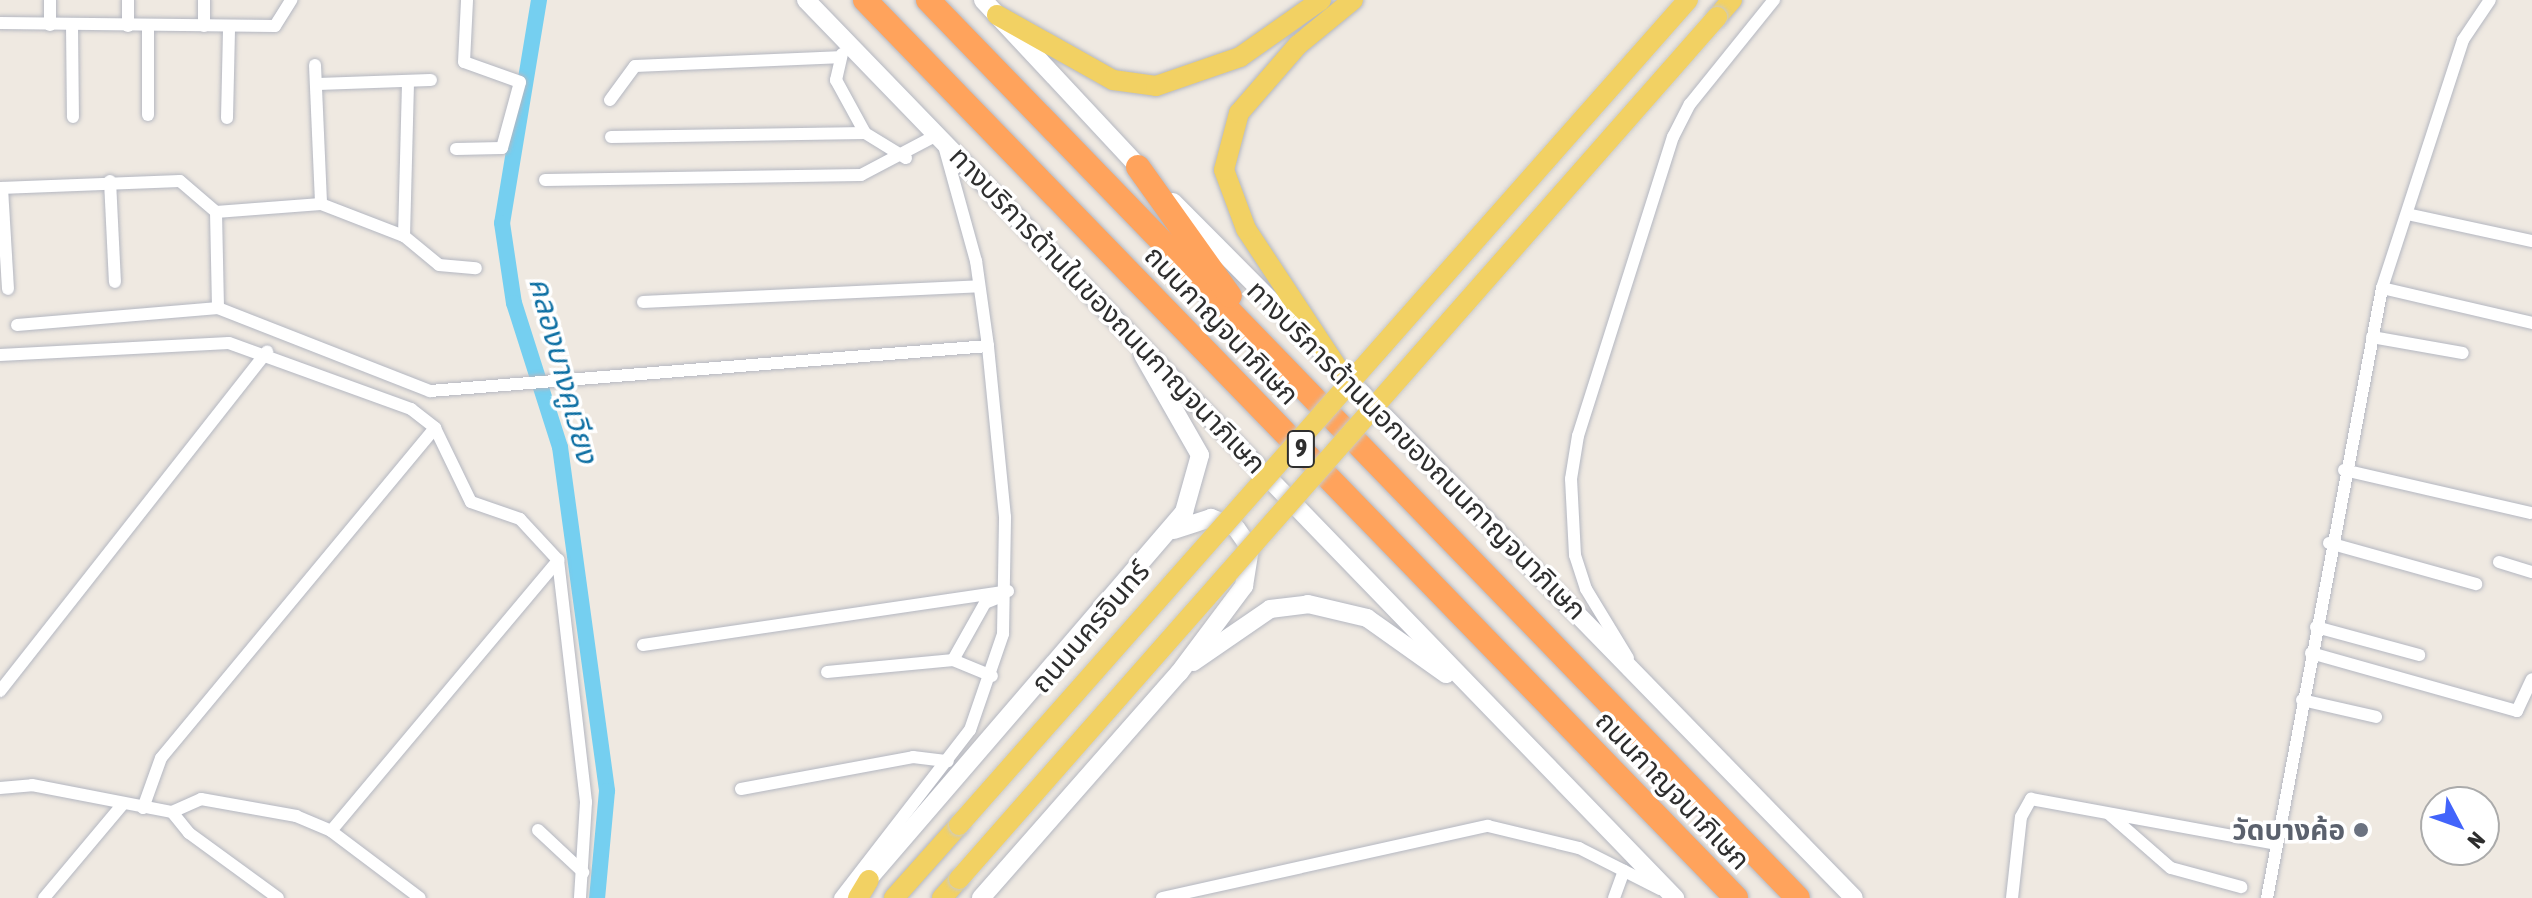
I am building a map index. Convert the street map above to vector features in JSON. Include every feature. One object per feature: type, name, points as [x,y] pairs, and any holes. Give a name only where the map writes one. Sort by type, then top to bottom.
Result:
[{"type":"highway","name":"ถนนกาญจนาภิเษก","points":[[865,0],[1736,898]]},
{"type":"highway","name":"ถนนกาญจนาภิเษก","points":[[928,0],[1798,898]]},
{"type":"highway","points":[[1138,167],[1252,334]]},
{"type":"main road","name":"ทางบริการด้านในของถนนกาญจนาภิเษก","points":[[806,0],[845,52],[940,138],[1124,325],[1674,897]]},
{"type":"main road","name":"ทางบริการด้านนอกของถนนกาญจนาภิเษก","points":[[983,0],[1138,167],[1639,675],[1854,898]]},
{"type":"main road","points":[[997,15],[1113,80],[1156,86],[1240,57],[1321,0]]},
{"type":"main road","points":[[1337,367],[1246,229],[1224,170],[1239,113],[1298,45],[1353,0]]},
{"type":"main road","points":[[894,898],[1688,0]]},
{"type":"main road","points":[[942,898],[1732,0]]},
{"type":"main road","name":"ถนนนครอินทร์","points":[[859,892],[1174,530],[1199,478],[1200,455],[1124,325]]},
{"type":"main road","points":[[981,898],[1179,673],[1244,586],[1252,563],[1246,540],[1221,520],[1174,530]]},
{"type":"main road","points":[[1179,673],[1250,619],[1308,604],[1367,618],[1490,706]]},
{"type":"street","points":[[50,0],[50,25]]},
{"type":"street","points":[[128,0],[128,26]]},
{"type":"street","points":[[204,0],[204,26]]},
{"type":"street","points":[[0,23],[275,26],[291,0]]},
{"type":"street","points":[[456,149],[502,148],[520,82],[464,62],[467,0]]},
{"type":"street","points":[[1639,675],[1586,589],[1575,555],[1571,479],[1578,436],[1673,137],[1704,86],[1774,0]]},
{"type":"street","points":[[2267,898],[2329,543],[2382,288],[2463,40],[2490,0]]},
{"type":"street","points":[[72,25],[73,117]]},
{"type":"street","points":[[148,26],[148,115]]},
{"type":"street","points":[[227,118],[229,27]]},
{"type":"street","points":[[610,100],[635,66],[845,52],[836,80],[865,133],[906,158]]},
{"type":"street","points":[[315,65],[321,204]]},
{"type":"street","points":[[317,84],[431,80]]},
{"type":"street","points":[[404,236],[408,81]]},
{"type":"street","points":[[611,137],[865,133]]},
{"type":"street","points":[[545,180],[861,175],[906,158],[940,138],[979,286],[988,346],[1009,593],[992,676],[948,761],[840,898]]},
{"type":"street","points":[[8,289],[1,188],[110,181],[180,181],[216,212],[321,204],[404,236],[439,265],[476,268]]},
{"type":"street","points":[[110,181],[115,282]]},
{"type":"street","points":[[216,212],[218,308]]},
{"type":"street","points":[[2407,214],[2532,241]]},
{"type":"street","points":[[643,302],[979,286]]},
{"type":"street","points":[[2382,288],[2532,323]]},
{"type":"street","points":[[17,325],[218,308],[430,391],[522,380],[988,346]]},
{"type":"street","points":[[2372,337],[2463,353]]},
{"type":"street","points":[[0,355],[229,343],[267,352],[411,409],[435,428],[471,502],[520,519],[558,560],[586,802],[580,898]]},
{"type":"street","points":[[0,691],[267,352]]},
{"type":"street","points":[[143,808],[161,758],[435,428]]},
{"type":"street","points":[[2344,470],[2530,513]]},
{"type":"street","points":[[2329,543],[2476,584]]},
{"type":"street","points":[[331,831],[558,560]]},
{"type":"street","points":[[2499,562],[2532,572]]},
{"type":"street","points":[[643,645],[1009,593]]},
{"type":"street","points":[[953,660],[985,603],[1009,593]]},
{"type":"street","points":[[2316,627],[2419,655]]},
{"type":"street","points":[[2311,653],[2532,716]]},
{"type":"street","points":[[827,672],[953,660],[992,676]]},
{"type":"street","points":[[2517,711],[2532,679]]},
{"type":"street","points":[[2302,700],[2376,717]]},
{"type":"street","points":[[741,789],[913,757],[948,761]]},
{"type":"street","points":[[0,788],[32,785],[122,805],[172,812],[201,799],[283,812],[331,831],[420,898]]},
{"type":"street","points":[[2012,898],[2027,801],[2276,844]]},
{"type":"street","points":[[44,898],[122,805]]},
{"type":"street","points":[[172,812],[273,897]]},
{"type":"street","points":[[2109,814],[2171,868],[2241,887]]},
{"type":"street","points":[[1162,898],[1488,826],[1556,839],[1674,897]]},
{"type":"street","points":[[538,830],[583,872]]},
{"type":"street","points":[[1614,898],[1624,871]]},
{"type":"waterway","name":"คลองบางคูเวียง","points":[[539,0],[502,223],[514,303],[560,447],[607,791],[597,898]]},
{"type":"place","name":"วัดบางค้อ","points":[[2361,830]]}]
